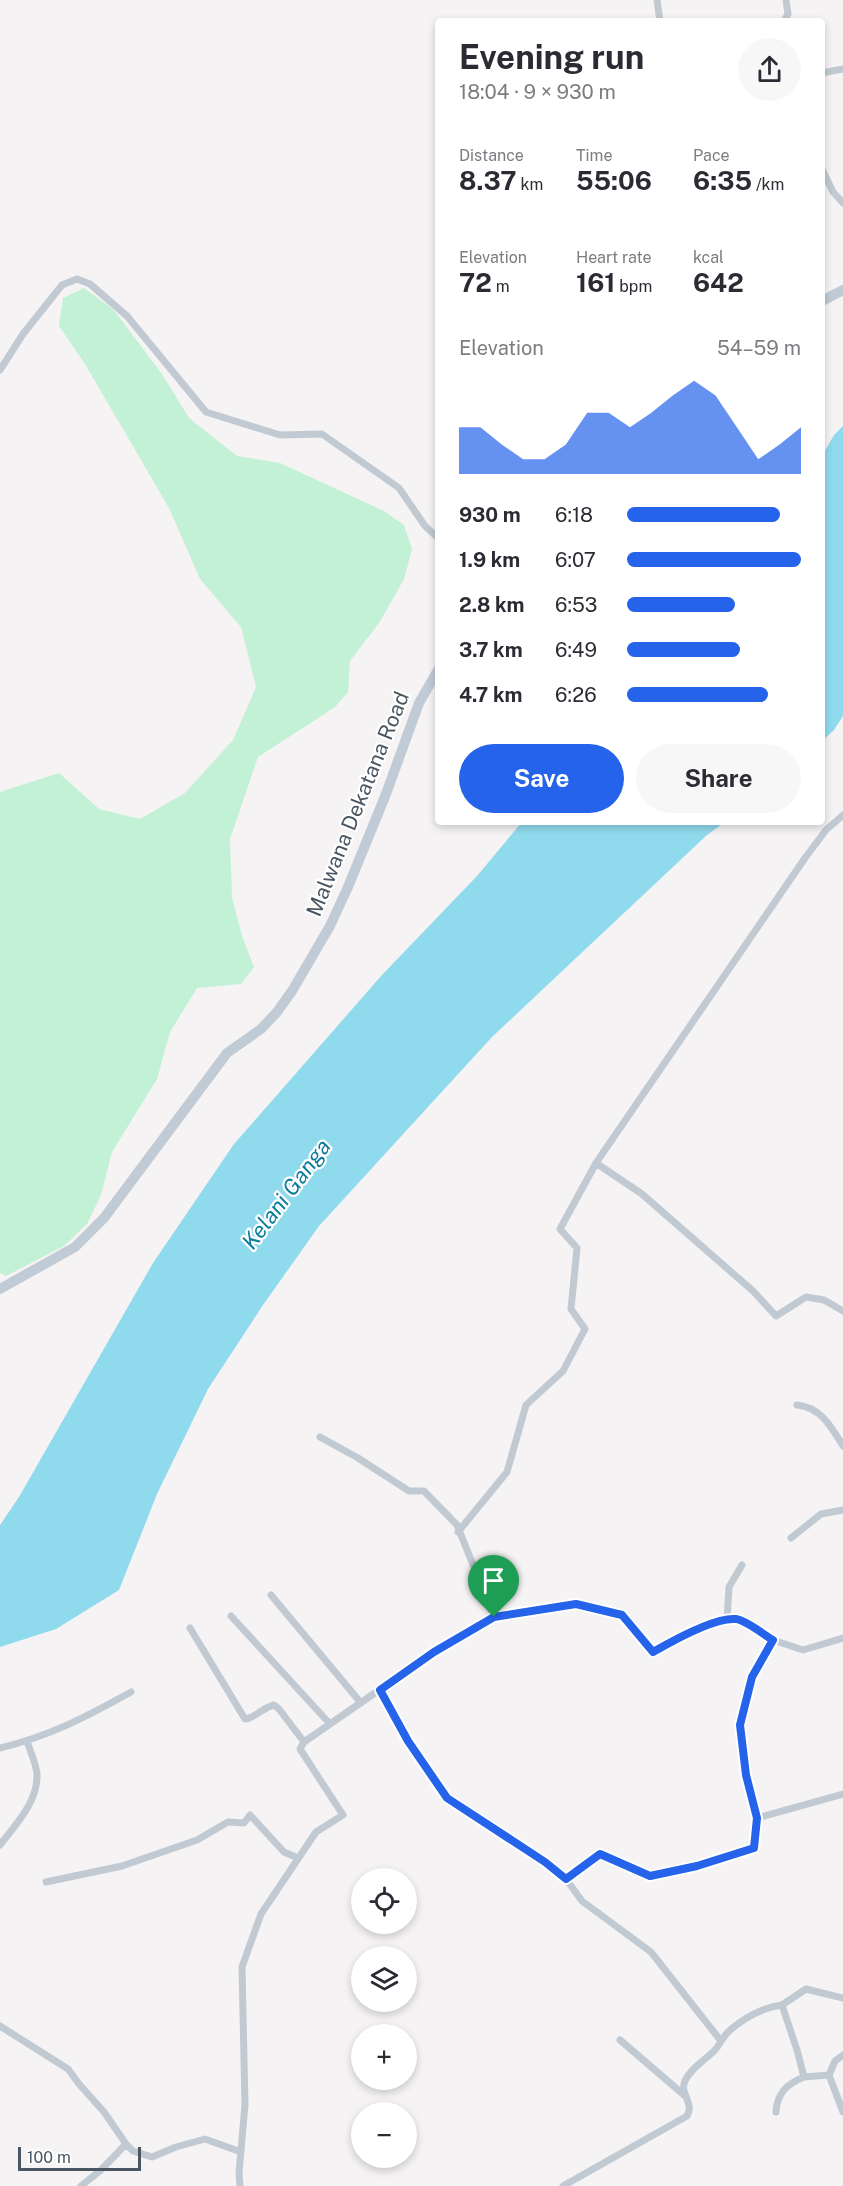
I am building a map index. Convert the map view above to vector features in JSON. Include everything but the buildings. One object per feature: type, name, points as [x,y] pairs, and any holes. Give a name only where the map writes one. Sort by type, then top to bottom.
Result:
[{"type":"main road","points":[[825,299],[843,290]]},
{"type":"main road","name":"Malwana Dekatana Road","points":[[0,1289],[75,1246],[104,1218],[227,1053],[261,1029],[287,998],[330,927],[386,794],[419,703],[435,675]]},
{"type":"street","points":[[657,0],[660,18]]},
{"type":"street","points":[[786,0],[788,14],[786,18]]},
{"type":"street","points":[[825,72],[843,69]]},
{"type":"street","points":[[825,175],[833,192],[843,202]]},
{"type":"street","points":[[0,370],[23,334],[62,285],[77,279],[90,284],[127,316],[206,412],[280,435],[322,434],[399,488],[425,526],[435,535]]},
{"type":"street","points":[[458,1532],[507,1472],[526,1405],[563,1371],[585,1329],[571,1309],[577,1248],[560,1229],[596,1163],[805,858],[826,830],[843,815]]},
{"type":"street","points":[[596,1163],[642,1194],[753,1291],[776,1316],[806,1297],[824,1300],[843,1311]]},
{"type":"street","points":[[797,1405],[804,1405],[824,1417],[843,1446]]},
{"type":"street","points":[[320,1437],[410,1491],[424,1491],[457,1525],[494,1617]]},
{"type":"street","points":[[791,1538],[820,1514],[843,1510]]},
{"type":"street","points":[[726,1620],[729,1587],[742,1565]]},
{"type":"street","points":[[271,1595],[361,1703]]},
{"type":"street","points":[[242,2185],[241,2152],[245,2105],[242,1967],[261,1914],[298,1858],[316,1832],[343,1815],[300,1749],[304,1742],[434,1652],[494,1617],[576,1604],[622,1615],[653,1652],[685,1634],[726,1620],[739,1619],[773,1640],[803,1650],[843,1638]]},
{"type":"street","points":[[231,1616],[330,1724]]},
{"type":"street","points":[[190,1628],[245,1719],[250,1719],[268,1706],[274,1706],[279,1709],[304,1742]]},
{"type":"street","points":[[566,1879],[600,1854],[650,1876],[697,1866],[754,1848],[757,1818],[746,1775],[740,1725],[752,1677],[773,1640]]},
{"type":"street","points":[[380,1690],[408,1741],[447,1798],[545,1862],[566,1879],[582,1901],[651,1952],[721,2041]]},
{"type":"street","points":[[0,1748],[27,1741],[77,1721],[131,1692]]},
{"type":"street","points":[[0,1845],[35,1794],[37,1772],[27,1741]]},
{"type":"street","points":[[757,1818],[843,1794]]},
{"type":"street","points":[[46,1882],[122,1866],[197,1840],[228,1822],[244,1823],[250,1815],[261,1824],[284,1852],[298,1858]]},
{"type":"street","points":[[685,2095],[684,2082],[692,2071],[717,2048],[728,2033],[745,2020],[772,2006],[782,2005],[806,1989],[843,1998]]},
{"type":"street","points":[[782,2005],[798,2050],[804,2077]]},
{"type":"street","points":[[0,2026],[68,2068],[104,2112],[126,2144],[134,2151],[152,2157],[205,2139],[241,2152]]},
{"type":"street","points":[[563,2186],[681,2120],[690,2110],[685,2095],[620,2040]]},
{"type":"street","points":[[843,2055],[835,2061],[829,2075],[843,2112]]},
{"type":"street","points":[[776,2112],[778,2099],[782,2092],[795,2081],[804,2077],[829,2075]]},
{"type":"street","points":[[81,2186],[101,2170],[126,2144]]},
{"type":"green space","points":[[84,288],[113,309],[162,374],[189,418],[237,456],[280,463],[384,511],[404,525],[412,549],[404,579],[379,623],[350,661],[348,692],[335,707],[258,757],[230,839],[232,898],[243,939],[254,967],[241,984],[197,988],[170,1032],[157,1079],[112,1152],[101,1195],[87,1224],[64,1246],[6,1276],[0,1273],[0,792],[59,773],[99,809],[140,819],[185,793],[233,740],[256,687],[241,627],[200,579],[169,508],[85,364],[59,326],[63,298]]},
{"type":"water","points":[[843,426],[843,716],[834,730],[825,738],[825,451],[834,435]]},
{"type":"water","name":"Kelani Ganga","points":[[520,825],[721,825],[707,835],[492,1037],[319,1226],[263,1305],[208,1389],[157,1494],[119,1590],[56,1629],[0,1647],[0,1525],[19,1497],[153,1263],[234,1144],[382,975],[477,876]]},
{"type":"route","points":[[576,1604],[622,1615],[653,1652],[685,1634],[726,1620],[739,1619],[773,1640],[752,1677],[740,1725],[746,1775],[757,1818],[754,1848],[697,1866],[650,1876],[600,1854],[566,1879],[545,1862],[447,1798],[408,1741],[380,1690],[434,1652],[494,1617],[576,1604]]}]
